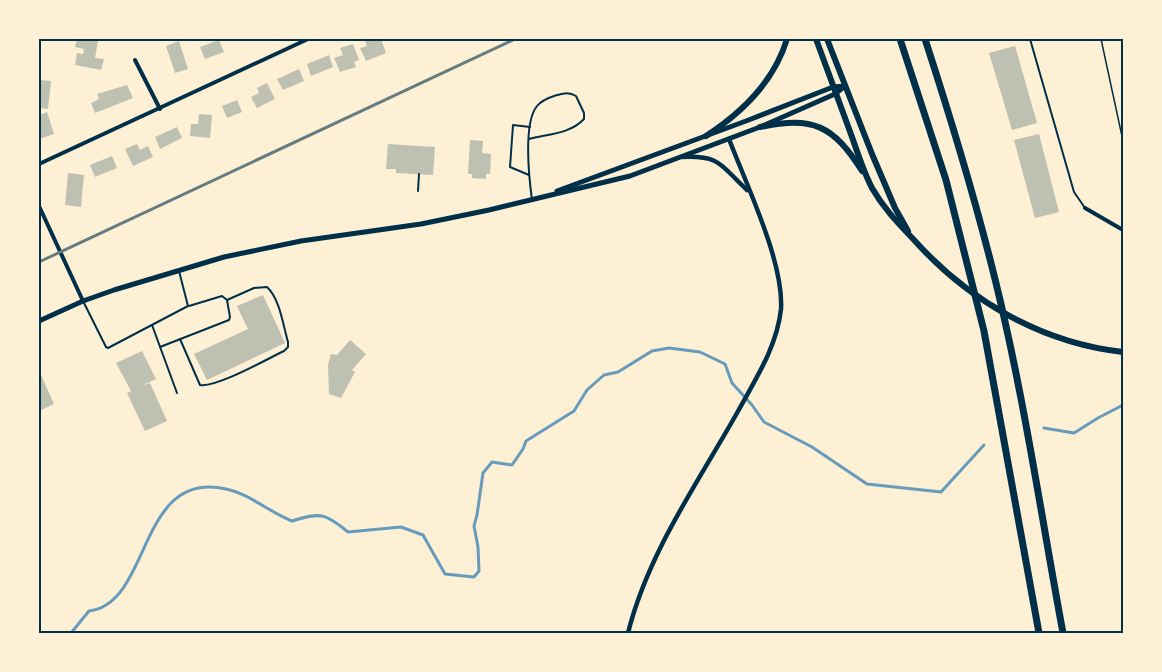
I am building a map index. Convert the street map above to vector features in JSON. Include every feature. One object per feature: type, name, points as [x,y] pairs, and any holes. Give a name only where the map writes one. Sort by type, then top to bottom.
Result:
[{"type":"highway","points":[[900,39],[946,180],[979,309],[998,398],[1039,633]]},
{"type":"highway","points":[[925,39],[970,185],[998,291],[1024,416],[1063,633]]},
{"type":"main road","points":[[706,136],[735,116],[756,95],[772,72],[787,39]]},
{"type":"main road","points":[[816,39],[871,185]]},
{"type":"main road","points":[[827,39],[896,208],[914,240]]},
{"type":"main road","points":[[532,200],[833,87],[845,86]]},
{"type":"main road","points":[[39,321],[83,301],[178,270],[277,245],[421,224],[630,176],[760,127],[836,94],[845,86]]},
{"type":"main road","points":[[760,127],[798,122],[825,130],[835,136],[850,152],[887,211],[944,271],[984,303],[1035,328],[1093,346],[1123,352]]},
{"type":"street","points":[[39,164],[308,39]]},
{"type":"street","points":[[135,60],[160,109]]},
{"type":"street","points":[[628,633],[643,583],[655,556],[764,365],[772,348],[781,308],[772,251],[729,139]]},
{"type":"street","points":[[682,158],[703,156],[719,162],[750,192]]},
{"type":"street","points":[[39,206],[83,301]]},
{"type":"street","points":[[1085,208],[1123,230]]},
{"type":"lane","points":[[1030,39],[1074,192],[1085,208]]},
{"type":"lane","points":[[529,139],[578,126],[584,119],[580,103],[572,93],[546,99],[537,106],[532,114],[529,139],[529,176],[532,200]]},
{"type":"lane","points":[[529,176],[510,168],[513,125],[530,127]]},
{"type":"lane","points":[[418,191],[419,174]]},
{"type":"lane","points":[[178,270],[188,306]]},
{"type":"lane","points":[[180,339],[200,384],[205,386],[284,351],[288,347],[276,302],[267,287],[254,288],[227,300]]},
{"type":"lane","points":[[83,301],[106,347],[188,306],[222,296],[227,300],[229,320],[160,347]]},
{"type":"lane","points":[[152,325],[177,393]]},
{"type":"path","points":[[1101,39],[1123,141]]},
{"type":"building","points":[[77,39],[98,41],[95,58],[104,59],[101,70],[75,65],[77,53],[83,54],[84,49],[75,47]]},
{"type":"building","points":[[364,39],[381,39],[386,53],[366,61],[360,48],[367,46]]},
{"type":"building","points":[[219,40],[224,52],[205,59],[200,47]]},
{"type":"building","points":[[179,41],[188,69],[175,73],[166,46]]},
{"type":"building","points":[[353,44],[359,60],[354,62],[356,67],[340,72],[334,58],[343,55],[340,48]]},
{"type":"building","points":[[1015,46],[1037,123],[1012,130],[989,53]]},
{"type":"building","points":[[329,55],[333,67],[311,76],[307,64]]},
{"type":"building","points":[[299,69],[304,81],[283,90],[277,79]]},
{"type":"building","points":[[39,80],[51,81],[48,109],[39,108]]},
{"type":"building","points":[[267,83],[275,99],[257,108],[251,97],[259,93],[257,88]]},
{"type":"building","points":[[127,85],[133,98],[95,113],[91,103],[99,99],[97,94]]},
{"type":"building","points":[[237,100],[242,112],[227,118],[222,106]]},
{"type":"building","points":[[47,112],[54,134],[39,139],[39,115]]},
{"type":"building","points":[[199,114],[212,115],[210,138],[190,136],[191,124],[198,124]]},
{"type":"building","points":[[177,127],[182,138],[160,149],[155,137]]},
{"type":"building","points":[[1039,134],[1059,212],[1035,218],[1014,140]]},
{"type":"building","points":[[470,140],[483,141],[482,153],[491,154],[490,174],[486,174],[486,179],[472,178],[472,174],[468,174]]},
{"type":"building","points":[[137,144],[140,150],[148,146],[153,157],[133,166],[125,149]]},
{"type":"building","points":[[388,144],[435,147],[433,175],[396,173],[396,169],[386,169]]},
{"type":"building","points":[[112,156],[117,168],[95,177],[90,165]]},
{"type":"building","points":[[68,173],[84,175],[81,207],[65,205]]},
{"type":"building","points":[[263,295],[285,343],[207,380],[194,354],[248,329],[237,306]]},
{"type":"building","points":[[350,340],[366,354],[352,370],[355,372],[341,398],[329,394],[328,365],[331,354],[337,355]]},
{"type":"building","points":[[142,351],[156,379],[141,386],[150,383],[167,421],[145,431],[127,393],[131,391],[116,363]]},
{"type":"building","points":[[41,375],[54,404],[39,411],[39,376]]},
{"type":"waterway","points":[[71,633],[89,611],[109,603],[124,586],[160,517],[176,499],[197,488],[235,491],[292,521],[309,516],[322,516],[348,532],[401,527],[423,535],[445,574],[474,577],[479,571],[474,526],[483,473],[492,462],[512,465],[526,441],[574,411],[587,390],[604,375],[618,372],[652,351],[669,348],[700,352],[725,364],[732,383],[764,422],[812,447],[867,484],[941,492],[984,445]]},
{"type":"waterway","points":[[1044,428],[1074,433],[1123,405]]},
{"type":"railway","points":[[39,262],[515,39]]}]
